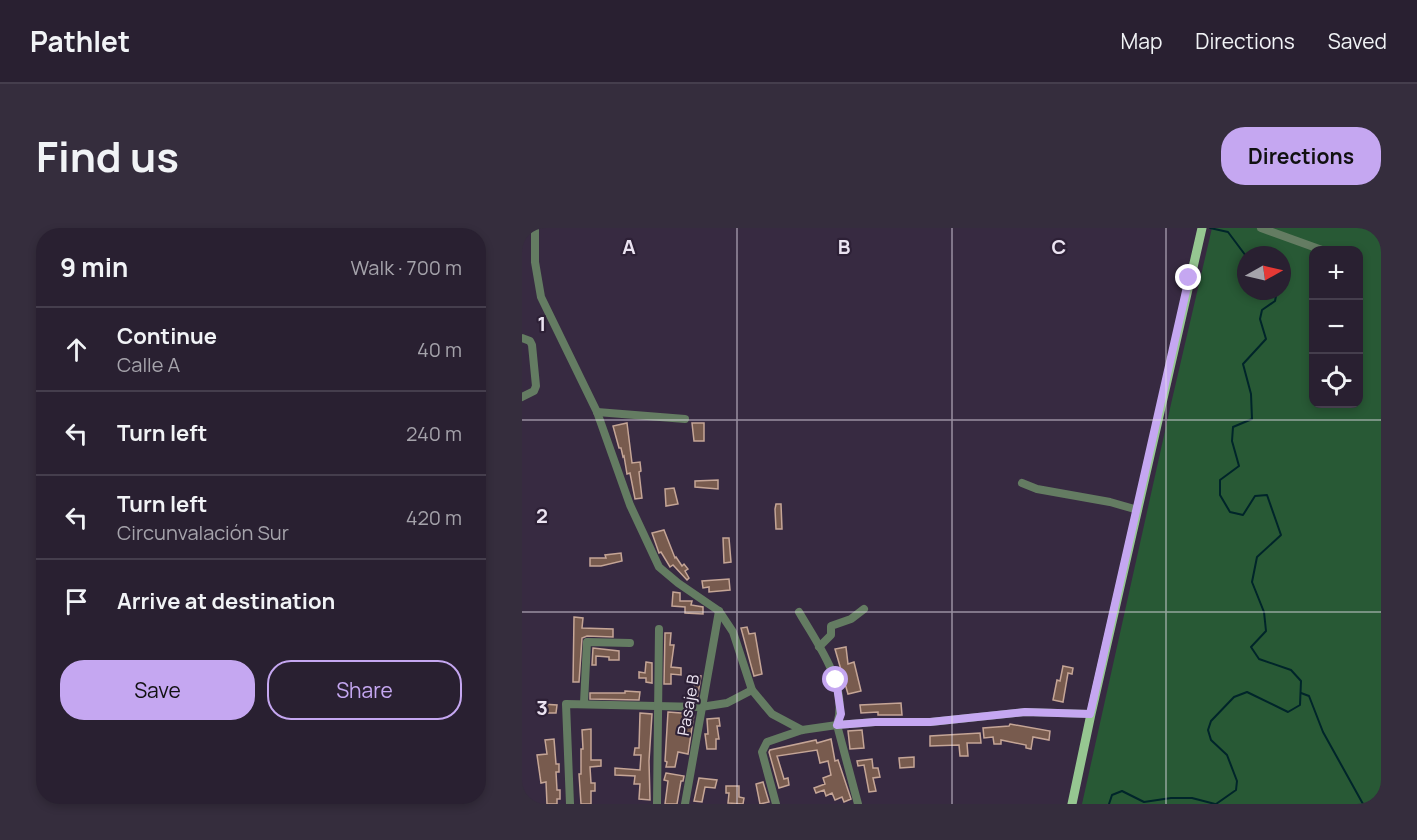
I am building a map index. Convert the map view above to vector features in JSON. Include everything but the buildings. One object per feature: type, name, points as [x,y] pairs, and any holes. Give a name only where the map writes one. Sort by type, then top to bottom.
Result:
[{"type":"main road","points":[[1072,804],[1090,714],[1201,232]]},
{"type":"street","points":[[535,228],[536,262],[541,297],[597,412],[630,504],[660,567],[678,583],[719,611],[733,632],[752,690],[772,714],[802,730]]},
{"type":"street","points":[[1261,228],[1312,246]]},
{"type":"street","points":[[522,338],[530,341],[532,345],[536,386],[534,391],[522,397]]},
{"type":"street","points":[[597,412],[685,420]]},
{"type":"street","points":[[1022,483],[1037,489],[1110,502],[1138,510]]},
{"type":"street","points":[[819,646],[831,635],[831,626],[851,619],[864,609]]},
{"type":"street","name":"Pasaje B","points":[[685,804],[719,611]]},
{"type":"street","points":[[799,612],[836,680],[841,714],[837,725],[858,804]]},
{"type":"street","points":[[657,804],[659,629]]},
{"type":"street","points":[[584,704],[587,642],[630,643]]},
{"type":"street","points":[[570,804],[566,704],[701,706],[727,703],[752,690]]},
{"type":"street","points":[[776,804],[762,752],[767,742],[802,730],[875,722],[930,722],[1025,712],[1090,714]]},
{"type":"green space","points":[[1212,228],[1381,228],[1381,804],[1082,804]]},
{"type":"waterway","points":[[1210,228],[1228,232],[1238,246]]},
{"type":"waterway","points":[[1216,804],[1236,790],[1237,781],[1227,755],[1211,740],[1208,730],[1211,721],[1234,697],[1247,692],[1288,712],[1300,705],[1301,681],[1291,670],[1259,659],[1251,647],[1266,631],[1264,612],[1252,582],[1257,557],[1281,535],[1267,495],[1255,496],[1243,515],[1230,512],[1220,495],[1220,480],[1239,466],[1232,441],[1233,427],[1252,419],[1251,394],[1243,364],[1266,339],[1260,319],[1262,310],[1275,300]]},
{"type":"waterway","points":[[1301,693],[1309,696],[1323,732],[1363,804]]},
{"type":"waterway","points":[[1109,804],[1112,795],[1122,791],[1144,802],[1192,798],[1215,804]]},
{"type":"route","points":[[836,680],[841,714],[837,725],[930,722],[1025,712],[1090,714],[1189,278]]}]
